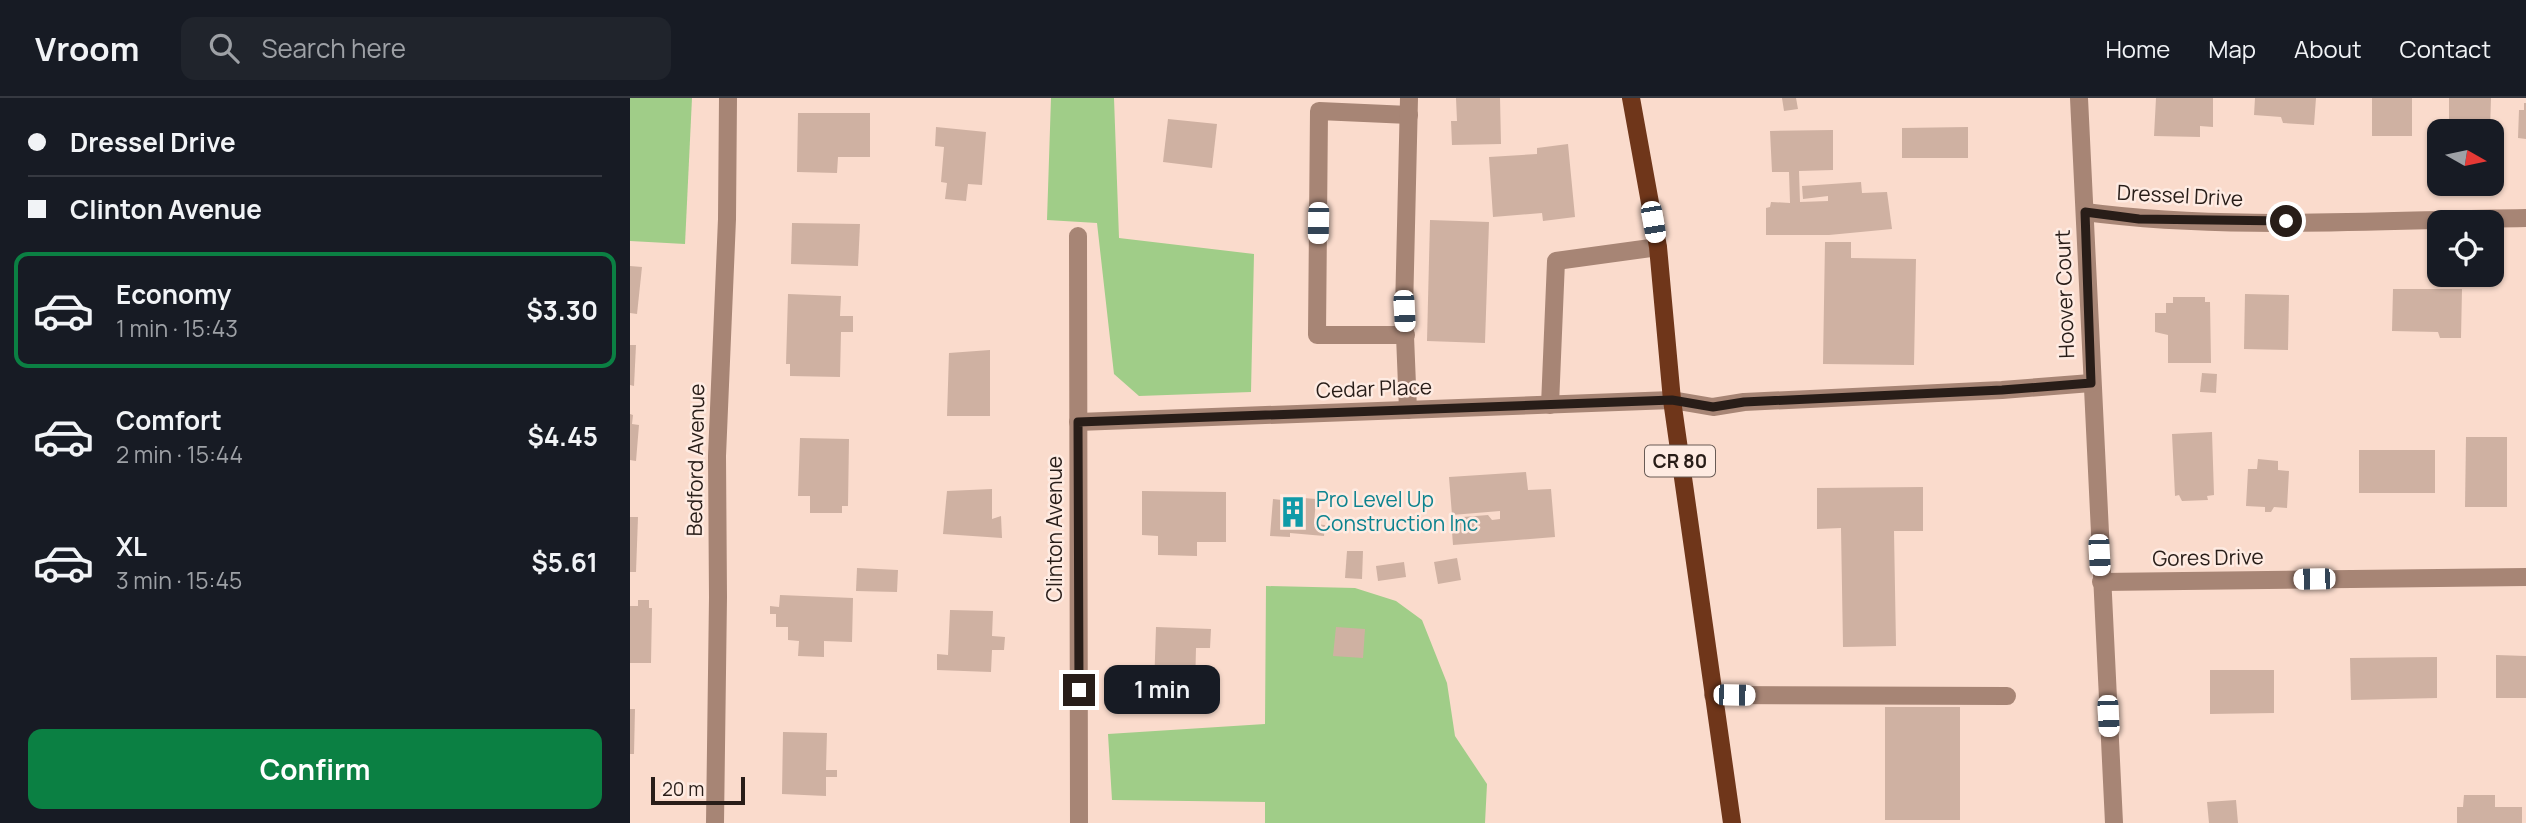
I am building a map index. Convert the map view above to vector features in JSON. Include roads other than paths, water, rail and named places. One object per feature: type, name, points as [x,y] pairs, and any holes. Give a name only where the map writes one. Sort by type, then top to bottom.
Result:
[{"type":"main road","name":"CR 80","points":[[1631,98],[1658,247],[1672,400],[1732,823]]},
{"type":"street","name":"Bedford Avenue","points":[[715,823],[717,456],[729,98]]},
{"type":"street","name":"Hoover Court","points":[[2079,98],[2114,823]]},
{"type":"street","points":[[1406,335],[1317,335],[1319,111],[1409,107],[1404,311],[1406,335],[1408,411]]},
{"type":"street","name":"Dressel Drive","points":[[2085,212],[2139,219],[2233,222],[2526,218]]},
{"type":"street","name":"Clinton Avenue","points":[[1078,236],[1079,823]]},
{"type":"street","points":[[1550,405],[1556,261],[1658,247]]},
{"type":"street","name":"Cedar Place","points":[[1078,422],[1672,400],[1713,407],[1744,402],[2002,390],[2091,383]]},
{"type":"street","name":"Gores Drive","points":[[2101,582],[2526,577]]},
{"type":"street","points":[[1713,695],[2007,696]]},
{"type":"place","name":"Pro Level Up Construction Inc","points":[[1293,512]]}]
